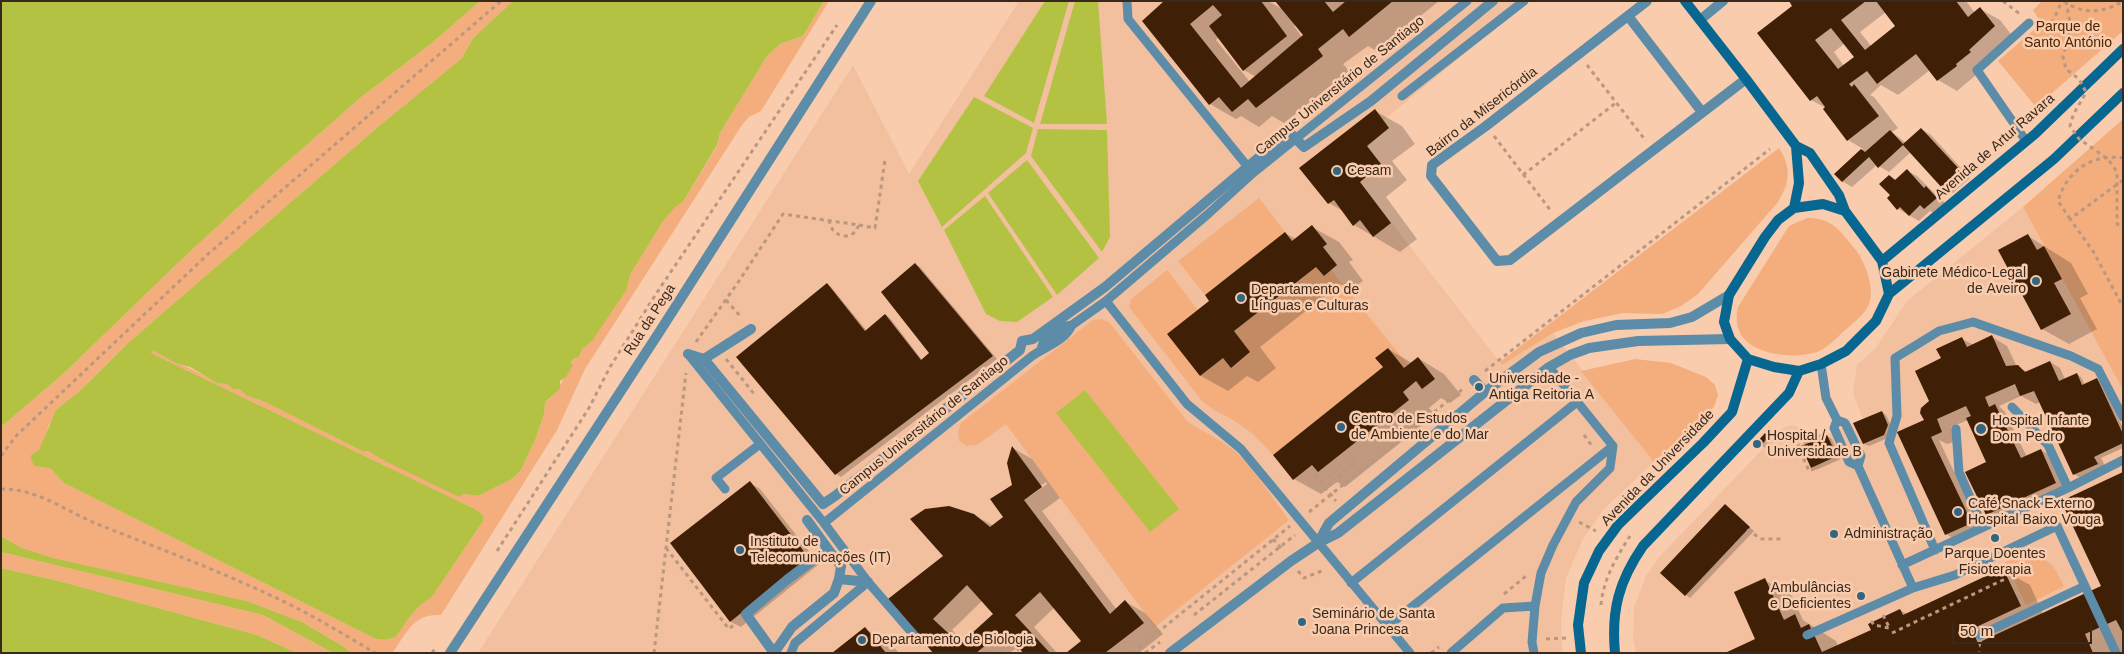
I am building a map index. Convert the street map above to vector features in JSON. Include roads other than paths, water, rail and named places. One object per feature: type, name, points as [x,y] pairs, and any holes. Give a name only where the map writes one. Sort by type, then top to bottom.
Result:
[{"type":"main road","points":[[1685,1],[1796,146],[1810,153],[1839,194],[1845,212],[1882,261],[1889,294]]},
{"type":"main road","name":"Avenida de Artur Ravara","points":[[1882,261],[2026,141],[2123,49]]},
{"type":"main road","points":[[1845,212],[1823,204],[1794,208],[1778,220],[1765,237],[1729,295],[1724,322],[1730,339],[1748,359],[1774,367],[1799,371],[1820,364],[1846,351],[1876,321],[1889,294],[2054,159],[2123,94]]},
{"type":"main road","points":[[1794,208],[1799,183],[1796,146]]},
{"type":"main road","name":"Avenida da Universidade","points":[[1581,653],[1578,626],[1584,583],[1599,551],[1618,525],[1703,443],[1732,412],[1748,359]]},
{"type":"main road","points":[[1615,653],[1613,630],[1618,592],[1629,566],[1643,546],[1789,393],[1799,371]]},
{"type":"street","name":"Rua da Pega","points":[[450,653],[660,331],[871,1]]},
{"type":"street","points":[[688,354],[704,359],[823,504],[833,494],[1020,350],[1022,342],[1033,339],[1105,287],[1250,170],[1289,132],[1304,147],[1370,102],[1493,1]]},
{"type":"street","name":"Bairro da Misericórdia","points":[[1647,1],[1486,126],[1432,165],[1431,176],[1498,261],[1510,260],[1746,79]]},
{"type":"street","points":[[1700,20],[1723,1]]},
{"type":"street","points":[[1628,16],[1702,112]]},
{"type":"street","points":[[1318,543],[1329,523],[1485,392],[1539,352],[1581,333],[1616,325],[1670,323],[1692,317],[1729,295]]},
{"type":"street","points":[[704,359],[751,329]]},
{"type":"street","points":[[1170,653],[1205,625],[1318,543],[1338,533],[1549,367],[1570,355],[1589,348],[1638,341],[1730,339]]},
{"type":"street","points":[[1474,380],[1485,392]]},
{"type":"street","points":[[807,520],[841,566],[839,579],[834,593],[792,627],[774,653],[746,614],[828,549]]},
{"type":"street","points":[[839,579],[868,582]]},
{"type":"lane","name":"Campus Universitário de Santiago","points":[[824,524],[1041,349],[1050,347],[1068,332],[1072,325],[1106,301],[1208,214],[1250,170],[1128,18],[1127,1]]},
{"type":"lane","name":"Campus Universitário de Santiago","points":[[1296,138],[1467,1]]},
{"type":"lane","points":[[1402,96],[1524,1]]},
{"type":"lane","points":[[2026,141],[1977,70],[2029,23]]},
{"type":"lane","points":[[1106,301],[1187,404],[1241,449],[1410,653]]},
{"type":"lane","points":[[1934,550],[1889,443],[1897,416],[1895,358],[1939,331],[1973,322],[2071,356],[2098,369],[2123,417]]},
{"type":"lane","points":[[688,354],[868,582],[920,642]]},
{"type":"lane","points":[[1820,364],[1826,398],[1837,420],[1845,424],[1861,456],[1858,466],[1912,588]]},
{"type":"lane","points":[[1534,653],[1532,642],[1535,606],[1541,573],[1553,545],[1576,502],[1610,468],[1613,446],[1549,367]]},
{"type":"lane","points":[[1351,583],[1577,402]]},
{"type":"lane","points":[[2012,407],[2048,445],[2068,488]]},
{"type":"lane","points":[[1837,420],[1834,428],[1838,438],[1849,462],[1858,466]]},
{"type":"lane","points":[[1956,429],[1959,472],[1984,527]]},
{"type":"lane","points":[[1838,438],[1850,433]]},
{"type":"lane","points":[[725,489],[716,478],[760,444]]},
{"type":"lane","points":[[1388,626],[1613,446]]},
{"type":"lane","points":[[1902,565],[2068,488],[2123,460]]},
{"type":"lane","points":[[1806,635],[1912,588],[1955,575],[2057,526],[2116,653]]},
{"type":"lane","points":[[790,653],[795,644],[868,582]]},
{"type":"lane","points":[[1980,635],[2085,586]]},
{"type":"lane","points":[[1451,653],[1503,608],[1535,606]]},
{"type":"place","name":"Cesam","points":[[1337,171]]},
{"type":"place","name":"Gabinete Médico-Legal de Aveiro","points":[[2036,281]]},
{"type":"place","name":"Departamento de Línguas e Culturas","points":[[1241,298]]},
{"type":"place","name":"Universidade - Antiga Reitoria A","points":[[1479,387]]},
{"type":"place","name":"Centro de Estudos de Ambiente e do Mar","points":[[1341,427]]},
{"type":"place","name":"Hospital Infante Dom Pedro","points":[[1981,429]]},
{"type":"place","name":"Hospital / Universidade B","points":[[1757,444]]},
{"type":"place","name":"Café Snack Externo Hospital Baixo Vouga","points":[[1958,512]]},
{"type":"place","name":"Administração","points":[[1834,534]]},
{"type":"place","name":"Parque Doentes Fisioterapia","points":[[1995,538]]},
{"type":"place","name":"Instituto de Telecomunicações (IT)","points":[[740,550]]},
{"type":"place","name":"Ambulâncias e Deficientes","points":[[1861,596]]},
{"type":"place","name":"Seminário de Santa Joana Princesa","points":[[1302,622]]},
{"type":"place","name":"Departamento de Biologia","points":[[862,640]]},
{"type":"park label","name":"Parque de Santo António","points":[[2068,36]]}]
